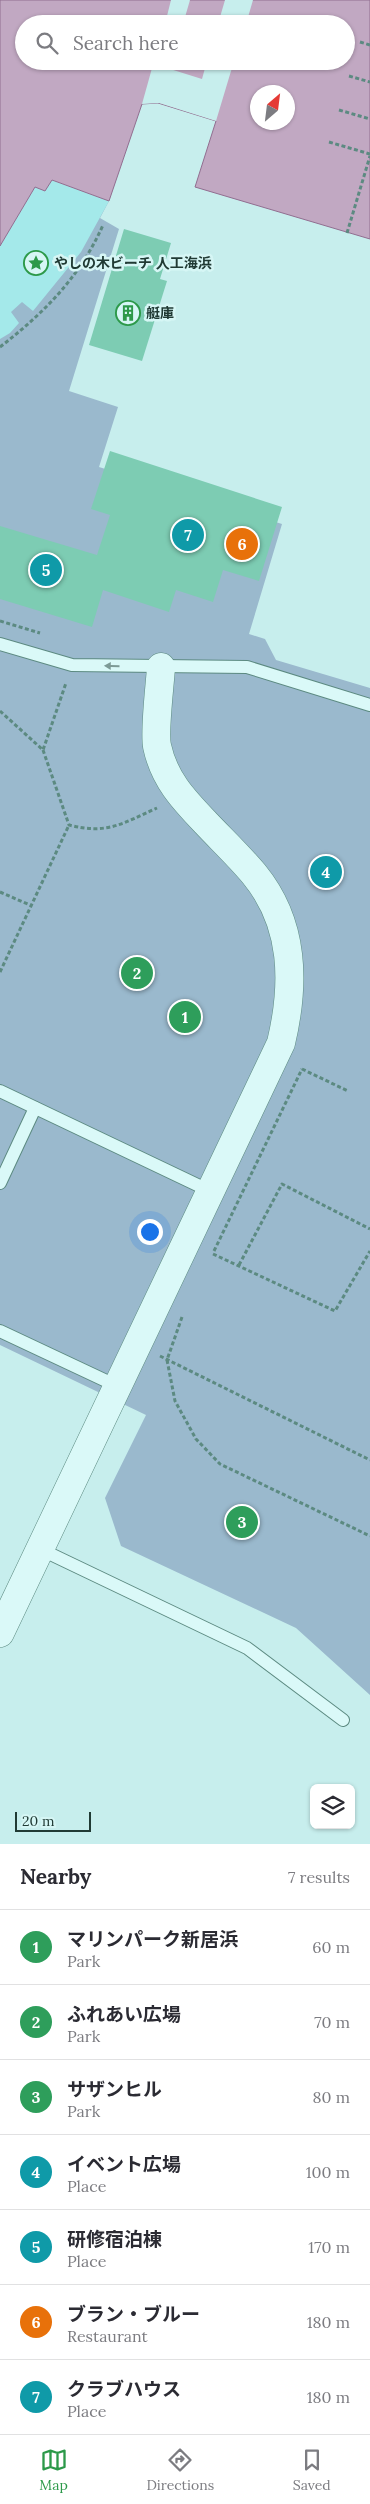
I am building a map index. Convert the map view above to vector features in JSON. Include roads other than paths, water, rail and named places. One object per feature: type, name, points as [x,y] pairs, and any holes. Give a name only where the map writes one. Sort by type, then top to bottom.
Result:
[{"type":"street","points":[[0,1632],[280,1043],[287,1017],[291,981],[289,955],[282,926],[271,901],[255,875],[174,790],[156,745],[161,667]]},
{"type":"lane","points":[[0,644],[72,665],[246,667],[370,705]]},
{"type":"lane","points":[[0,1091],[210,1190]]},
{"type":"lane","points":[[0,1183],[35,1108]]},
{"type":"lane","points":[[0,1331],[117,1386]]},
{"type":"lane","points":[[40,1549],[247,1648],[343,1720]]},
{"type":"place","name":"やしの木ビーチ 人工海浜","points":[[36,263]]},
{"type":"place","name":"艇庫","points":[[128,313]]},
{"type":"place","name":"クラブハウス","points":[[188,535]]},
{"type":"place","name":"ブラン・ブルー","points":[[242,544]]},
{"type":"place","name":"研修宿泊棟","points":[[46,570]]},
{"type":"place","name":"イベント広場","points":[[326,872]]},
{"type":"place","name":"ふれあい広場","points":[[137,973]]},
{"type":"place","name":"マリンパーク新居浜","points":[[185,1017]]},
{"type":"place","name":"サザンヒル","points":[[242,1522]]}]
